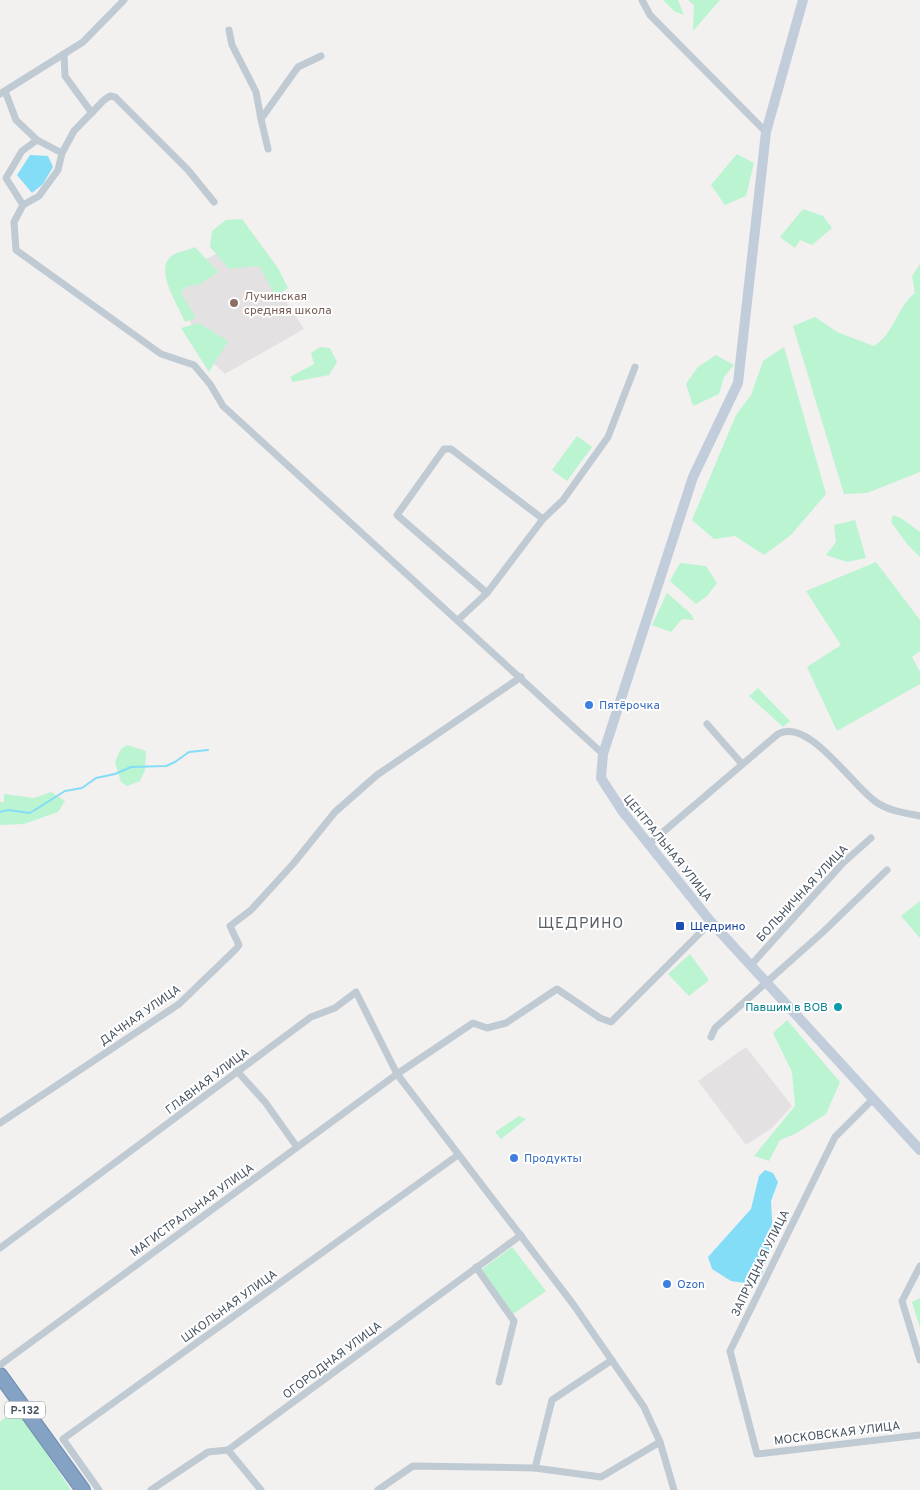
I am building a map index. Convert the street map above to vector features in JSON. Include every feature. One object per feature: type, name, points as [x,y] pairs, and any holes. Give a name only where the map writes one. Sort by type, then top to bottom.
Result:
[{"type":"highway","name":"Р-132","points":[[0,1375],[83,1490]]},
{"type":"street","points":[[62,153],[36,140],[16,120],[3,92],[83,42],[124,0]]},
{"type":"street","points":[[642,0],[650,15],[766,132]]},
{"type":"street","name":"ЦЕНТРАЛЬНАЯ УЛИЦА","points":[[803,0],[766,132],[738,383],[693,477],[603,754],[601,778],[609,794],[711,922],[768,982],[872,1100],[920,1150]]},
{"type":"street","points":[[229,30],[232,45],[256,92],[268,149]]},
{"type":"street","points":[[64,54],[65,76],[92,113]]},
{"type":"street","points":[[261,119],[298,67],[322,56]]},
{"type":"street","points":[[214,202],[188,170],[115,97],[110,96],[74,131],[62,153],[58,170],[39,196],[23,206],[14,222],[16,250],[161,354],[194,365],[210,384],[223,406],[603,754]]},
{"type":"street","points":[[23,206],[6,178],[22,151],[36,140]]},
{"type":"street","points":[[458,620],[487,593],[543,519],[563,500],[608,437],[634,366]]},
{"type":"street","points":[[487,593],[397,515],[444,449],[451,449],[543,519]]},
{"type":"street","name":"ДАЧНАЯ УЛИЦА","points":[[0,1123],[179,1004],[239,945],[230,926],[251,910],[297,860],[335,812],[377,775],[521,677]]},
{"type":"street","points":[[707,724],[742,764]]},
{"type":"street","points":[[649,844],[742,764],[783,732],[798,732],[815,743],[875,802],[891,809],[920,816]]},
{"type":"street","name":"БОЛЬНИЧНАЯ УЛИЦА","points":[[751,965],[842,863],[871,838]]},
{"type":"street","points":[[711,1037],[714,1028],[768,982],[887,870]]},
{"type":"street","name":"МАГИСТРАЛЬНАЯ УЛИЦА","points":[[0,1365],[397,1074],[473,1023],[487,1028],[506,1023],[557,989],[600,1018],[611,1022],[711,922]]},
{"type":"street","name":"ГЛАВНАЯ УЛИЦА","points":[[0,1248],[144,1143],[311,1017],[335,1008],[356,992],[397,1074]]},
{"type":"street","points":[[237,1071],[265,1102],[297,1147]]},
{"type":"street","points":[[397,1074],[573,1304],[644,1407],[660,1442],[674,1490]]},
{"type":"street","name":"ЗАПРУДНАЯ УЛИЦА","points":[[757,1454],[730,1351],[835,1137],[872,1100]]},
{"type":"street","name":"ШКОЛЬНАЯ УЛИЦА","points":[[99,1490],[64,1439],[458,1155]]},
{"type":"street","name":"ОГОРОДНАЯ УЛИЦА","points":[[151,1490],[208,1452],[228,1450],[521,1235]]},
{"type":"street","points":[[920,1266],[902,1301],[920,1360]]},
{"type":"street","points":[[476,1267],[514,1321],[499,1382]]},
{"type":"street","points":[[535,1468],[552,1400],[612,1360]]},
{"type":"street","name":"МОСКОВСКАЯ УЛИЦА","points":[[757,1454],[920,1434]]},
{"type":"street","points":[[378,1490],[413,1466],[535,1468],[601,1477],[660,1442]]},
{"type":"street","points":[[228,1450],[261,1490]]},
{"type":"shaded area","name":"Лучинская средняя школа","points":[[246,239],[304,329],[225,374],[205,355],[170,277]]},
{"type":"shaded area","points":[[746,1047],[792,1106],[772,1128],[746,1145],[698,1081]]},
{"type":"green space","points":[[663,0],[678,0],[684,15],[674,11]]},
{"type":"green space","points":[[688,0],[720,0],[693,31],[694,5]]},
{"type":"green space","points":[[737,154],[754,163],[746,196],[725,205],[711,185]]},
{"type":"green space","points":[[803,209],[823,216],[832,228],[812,245],[800,240],[795,248],[780,237]]},
{"type":"green space","points":[[242,219],[278,268],[288,288],[276,297],[259,266],[229,269],[210,247],[212,231],[226,220]]},
{"type":"green space","points":[[195,247],[218,272],[200,284],[185,287],[181,293],[196,318],[185,322],[169,287],[165,269],[167,261],[173,255]]},
{"type":"green space","points":[[920,264],[920,472],[867,493],[844,494],[793,326],[815,317],[837,332],[874,346],[886,335],[904,306],[915,293],[912,276]]},
{"type":"green space","points":[[199,323],[228,341],[209,372],[181,328]]},
{"type":"green space","points":[[320,347],[330,348],[337,362],[329,375],[293,382],[290,377],[314,364],[311,353]]},
{"type":"green space","points":[[784,347],[826,494],[791,535],[764,555],[735,536],[714,539],[692,520],[736,415],[751,395],[763,361]]},
{"type":"green space","points":[[716,355],[734,365],[724,377],[719,394],[693,406],[686,384],[698,367]]},
{"type":"green space","points":[[577,436],[592,447],[567,481],[552,470]]},
{"type":"green space","points":[[893,515],[901,518],[920,532],[920,557],[908,545],[891,522]]},
{"type":"green space","points":[[855,520],[866,558],[847,562],[826,555],[836,542],[834,525]]},
{"type":"green space","points":[[876,562],[920,620],[920,651],[912,657],[920,672],[920,684],[837,731],[807,667],[841,645],[806,591]]},
{"type":"green space","points":[[680,563],[706,566],[717,583],[707,596],[696,604],[670,581]]},
{"type":"green space","points":[[667,593],[691,614],[694,620],[682,619],[671,632],[652,625]]},
{"type":"green space","points":[[758,688],[790,721],[783,727],[749,696]]},
{"type":"green space","points":[[127,745],[146,751],[145,770],[140,781],[127,786],[121,782],[115,762],[121,749]]},
{"type":"green space","points":[[51,792],[65,801],[58,812],[24,824],[0,825],[0,802],[4,802],[4,794],[34,798]]},
{"type":"green space","points":[[920,901],[920,938],[901,916]]},
{"type":"green space","points":[[690,954],[709,980],[689,996],[668,974]]},
{"type":"green space","points":[[787,1020],[840,1082],[826,1114],[795,1134],[780,1140],[769,1161],[754,1156],[795,1106],[792,1072],[773,1033]]},
{"type":"green space","points":[[519,1116],[526,1119],[501,1139],[495,1132]]},
{"type":"green space","points":[[512,1247],[546,1291],[513,1314],[481,1270]]},
{"type":"green space","points":[[920,1298],[920,1328],[912,1302]]},
{"type":"green space","points":[[17,1408],[71,1490],[0,1490],[0,1422]]},
{"type":"water","points":[[30,155],[48,156],[53,167],[43,184],[32,193],[17,175]]},
{"type":"water","points":[[765,1170],[773,1173],[778,1182],[771,1201],[773,1237],[762,1275],[752,1284],[731,1281],[712,1269],[708,1257],[751,1209],[759,1176]]},
{"type":"waterway","points":[[0,812],[8,810],[30,813],[65,791],[82,788],[96,778],[115,774],[131,767],[166,766],[189,752],[208,750]]},
{"type":"place","name":"Лучинская средняя школа","points":[[234,303]]},
{"type":"place","name":"Пятёрочка","points":[[589,705]]},
{"type":"place","name":"Щедрино","points":[[680,926]]},
{"type":"place","name":"Павшим в ВОВ","points":[[838,1007]]},
{"type":"place","name":"Продукты","points":[[514,1158]]},
{"type":"place","name":"Ozon","points":[[667,1284]]},
{"type":"district","name":"ЩЕДРИНО","points":[[581,923]]}]
